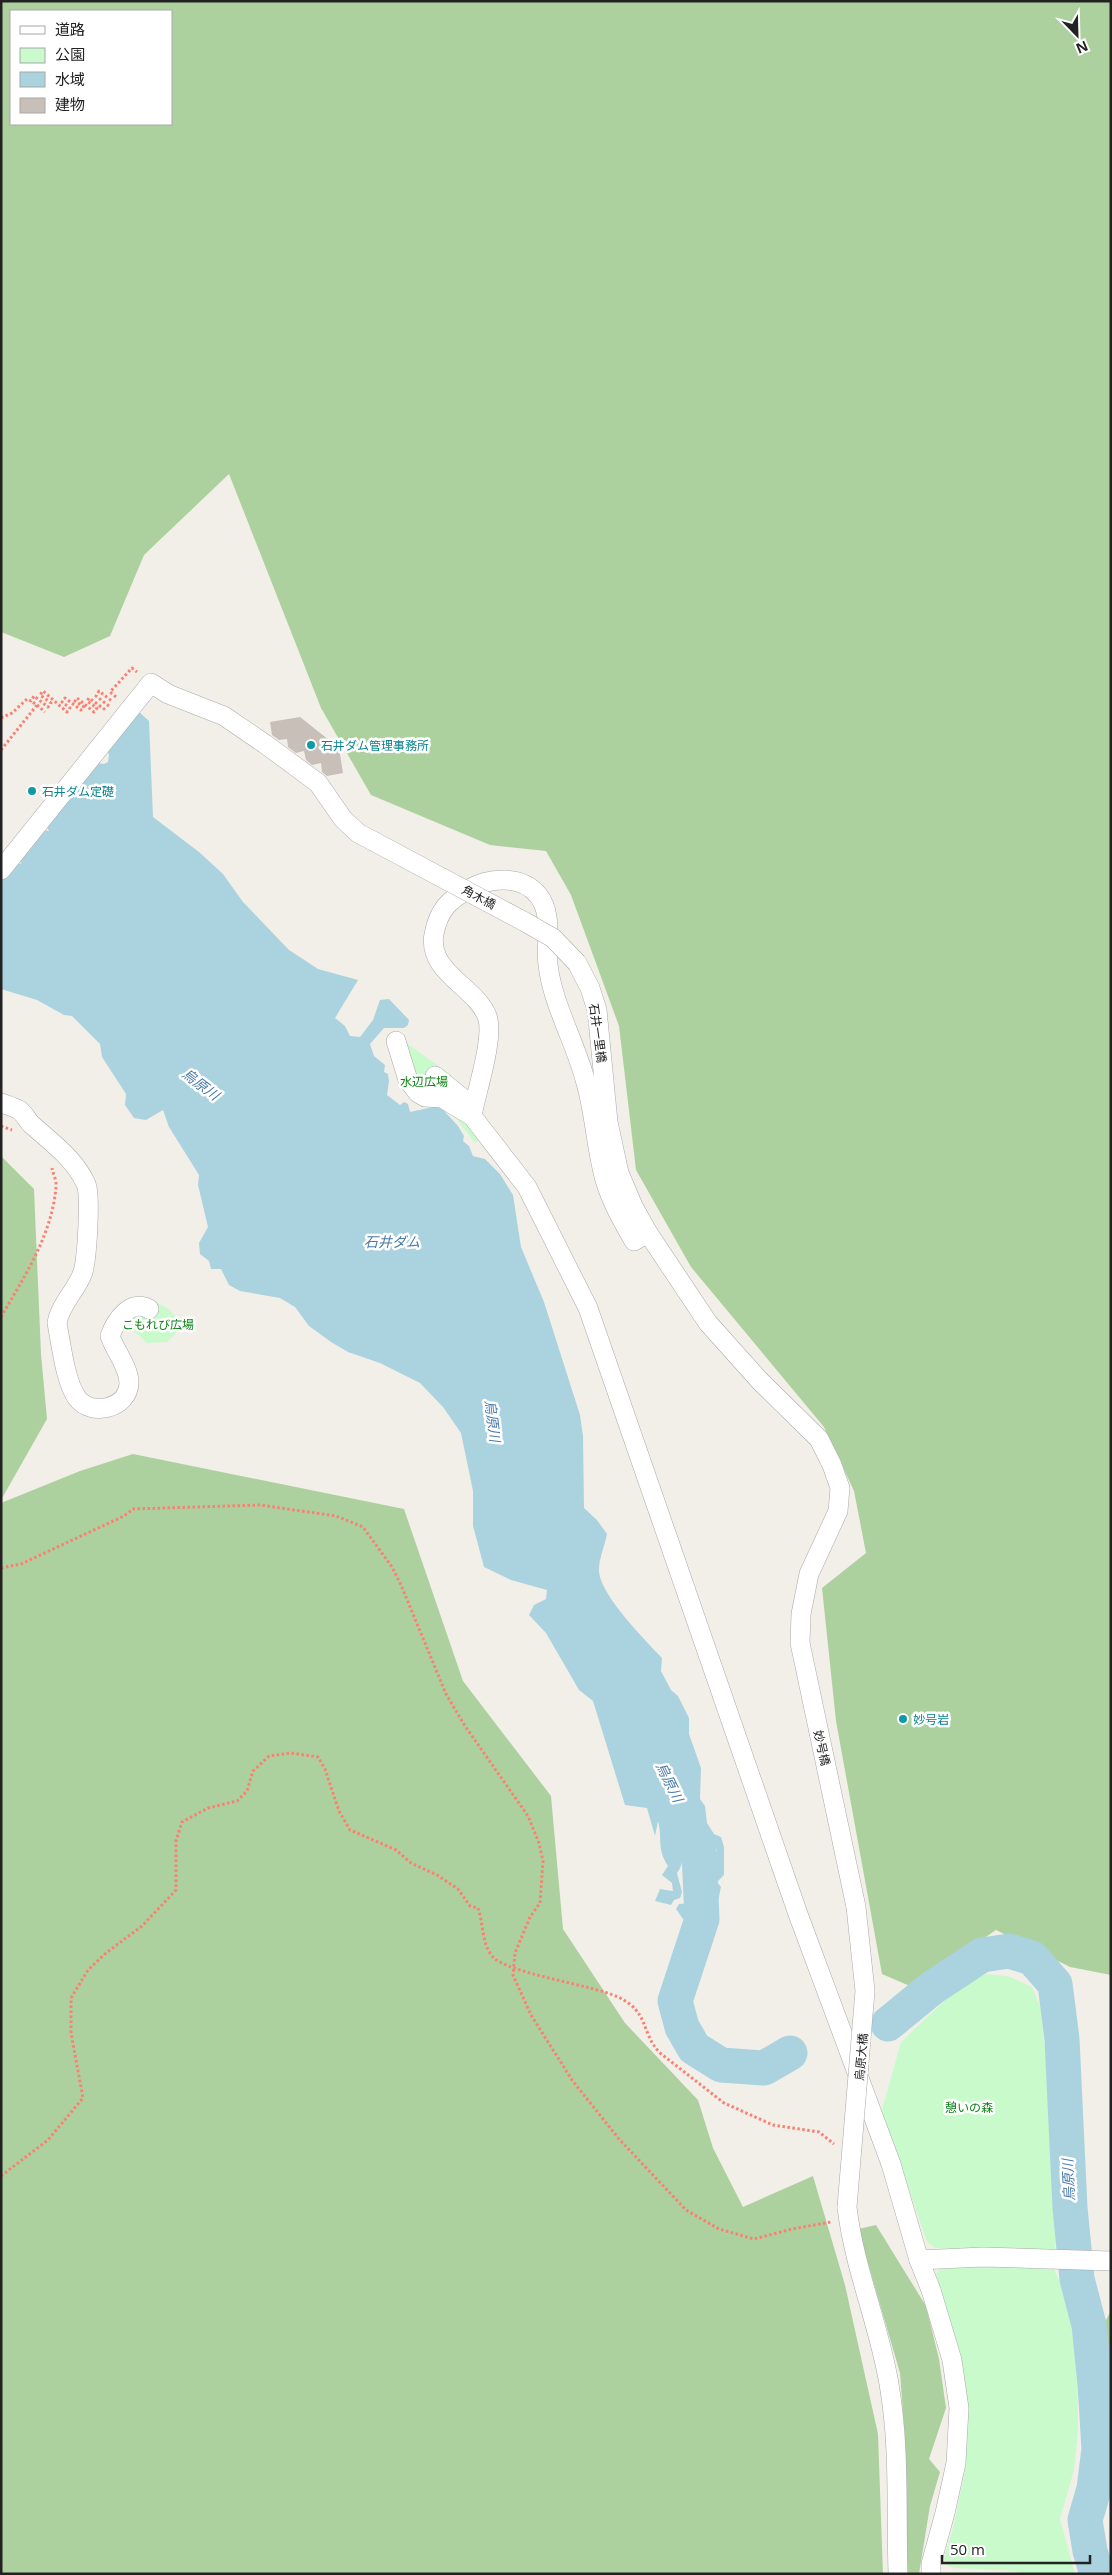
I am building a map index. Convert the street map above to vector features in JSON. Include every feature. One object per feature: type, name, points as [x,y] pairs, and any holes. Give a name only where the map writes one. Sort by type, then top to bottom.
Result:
[{"type":"lane","name":"角木橋","points":[[1,870],[151,683],[168,694],[224,716],[318,783],[343,819],[358,833],[532,926],[552,938],[578,963]]},
{"type":"lane","points":[[473,1110],[490,1034],[487,1017],[479,1002],[438,962],[433,946],[434,934],[439,918],[450,900],[483,881],[521,881],[538,895],[548,916],[548,964],[562,1014],[581,1064],[605,1181],[620,1217],[634,1241],[648,1233]]},
{"type":"lane","name":"石井一里橋","points":[[578,963],[590,988],[597,1010],[608,1122],[619,1173],[633,1206],[648,1233]]},
{"type":"lane","points":[[396,1041],[408,1080],[418,1093],[425,1097],[442,1098],[473,1110]]},
{"type":"lane","points":[[435,1076],[473,1110],[527,1187],[588,1308],[798,1914],[890,2164],[952,2360],[959,2408],[956,2463],[945,2513],[930,2564],[931,2574]]},
{"type":"lane","points":[[1,1102],[20,1110],[29,1123],[57,1145],[86,1184],[87,1241],[83,1271],[77,1287],[58,1315],[57,1323],[74,1393],[86,1406],[96,1409],[109,1408],[121,1400],[129,1383],[127,1374],[110,1336],[114,1324],[121,1315],[132,1308],[145,1306],[149,1309]]},
{"type":"lane","name":"妙号橋","points":[[648,1233],[708,1323],[760,1381],[819,1439],[840,1488],[838,1511],[810,1574],[802,1614],[800,1643],[856,1907]]},
{"type":"lane","name":"烏原大橋","points":[[856,1907],[865,1991],[848,2213],[861,2277],[889,2383],[897,2447],[898,2574]]},
{"type":"lane","points":[[919,2260],[983,2256],[1111,2261]]},
{"type":"path","points":[[31,701],[34,696],[48,707],[51,703],[40,695],[43,691],[67,712],[70,708],[62,702],[65,698],[82,710],[84,707],[75,701],[77,698],[94,712],[97,708],[87,701],[89,698],[107,712],[111,707],[96,696],[100,691],[115,703],[119,699],[110,692],[125,676]]},
{"type":"path","points":[[1,718],[12,713],[27,700],[45,712]]},
{"type":"path","points":[[1,750],[37,705]]},
{"type":"path","points":[[1,1126],[19,1133]]},
{"type":"path","points":[[1,1317],[37,1254],[45,1234],[57,1185],[49,1160]]},
{"type":"path","points":[[1,1568],[21,1564],[124,1516],[133,1509],[260,1505],[336,1516],[363,1527],[398,1579],[446,1694],[465,1726],[528,1816],[539,1843],[543,1861],[540,1903],[530,1917],[515,1953],[513,1975],[531,2016],[572,2080],[620,2139],[686,2210],[719,2229],[754,2239],[848,2213]]},
{"type":"path","points":[[1,2176],[48,2140],[83,2098],[71,2033],[71,1998],[88,1970],[106,1953],[142,1926],[176,1890],[176,1841],[182,1822],[208,1808],[237,1800],[248,1791],[254,1771],[269,1756],[291,1753],[318,1757],[325,1769],[339,1811],[350,1830],[396,1850],[411,1863],[437,1875],[458,1889],[470,1906],[478,1908],[487,1947],[492,1957],[514,1968],[619,1997],[640,2012],[651,2044],[660,2053],[724,2102],[774,2125],[819,2132],[842,2150]]},
{"type":"green space","points":[[1,1],[1111,1],[1111,1975],[1070,1967],[996,1930],[912,1987],[882,1974],[836,1721],[822,1588],[866,1553],[854,1491],[824,1427],[691,1267],[636,1170],[619,1026],[571,895],[546,851],[490,845],[371,795],[321,708],[229,474],[144,555],[110,636],[64,657],[1,632]]},
{"type":"green space","name":"水辺広場","points":[[401,1039],[451,1075],[457,1090],[482,1102],[483,1117],[492,1129],[475,1143],[445,1104],[414,1102],[407,1095],[391,1047]]},
{"type":"green space","points":[[1,1156],[34,1189],[41,1354],[47,1419],[1,1500]]},
{"type":"green space","name":"こもれび広場","points":[[153,1301],[167,1308],[178,1319],[178,1331],[167,1342],[147,1343],[131,1328],[131,1318]]},
{"type":"green space","points":[[133,1454],[404,1509],[463,1681],[551,1796],[563,1929],[625,2023],[698,2100],[713,2148],[743,2207],[813,2176],[845,2285],[878,2434],[883,2574],[1,2574],[1,1503],[80,1471]]},
{"type":"green space","name":"憩いの森","points":[[986,1974],[1008,1976],[1032,1987],[1040,2006],[1055,2130],[1056,2228],[1054,2270],[1065,2292],[1077,2337],[1078,2431],[1074,2470],[1060,2519],[1075,2574],[1022,2574],[1015,2571],[955,2568],[946,2565],[944,2558],[953,2528],[965,2472],[967,2417],[961,2356],[936,2274],[941,2267],[991,2251],[935,2248],[927,2242],[882,2110],[901,2042],[957,1989]]},
{"type":"green space","points":[[876,2225],[926,2306],[939,2359],[946,2408],[929,2459],[940,2472],[930,2506],[919,2574],[903,2574],[905,2440],[900,2373],[858,2229]]},
{"type":"green space","points":[[1111,2311],[1111,2491],[1098,2334]]},
{"type":"water","name":"石井ダム","points":[[138,711],[149,721],[153,817],[199,852],[223,874],[243,902],[289,950],[318,969],[358,980],[335,1018],[345,1026],[350,1036],[360,1037],[373,1020],[380,1000],[389,999],[409,1020],[408,1025],[404,1028],[384,1028],[370,1044],[374,1056],[385,1065],[384,1072],[388,1074],[387,1095],[400,1105],[404,1102],[408,1104],[410,1112],[433,1107],[436,1102],[458,1126],[464,1136],[463,1141],[469,1146],[473,1156],[485,1159],[500,1174],[513,1195],[521,1247],[544,1302],[580,1415],[583,1436],[584,1508],[597,1520],[607,1534],[599,1568],[602,1582],[625,1618],[662,1658],[661,1671],[671,1690],[678,1696],[689,1718],[689,1734],[701,1768],[700,1799],[705,1806],[707,1823],[714,1834],[721,1837],[724,1847],[724,1875],[717,1882],[721,1887],[718,1901],[712,1906],[715,1910],[713,1913],[710,1910],[707,1913],[708,1918],[697,1910],[695,1919],[691,1922],[683,1919],[676,1909],[679,1904],[692,1903],[686,1895],[690,1890],[695,1891],[705,1902],[704,1894],[713,1883],[709,1871],[717,1850],[714,1847],[698,1883],[686,1853],[702,1838],[683,1830],[683,1858],[677,1873],[682,1892],[680,1898],[674,1900],[671,1905],[655,1901],[660,1889],[673,1891],[672,1883],[662,1875],[668,1866],[662,1854],[658,1821],[655,1836],[647,1808],[625,1805],[593,1701],[579,1690],[546,1633],[529,1615],[534,1605],[546,1599],[547,1590],[511,1580],[484,1567],[473,1526],[473,1491],[461,1433],[443,1407],[420,1383],[380,1363],[348,1352],[331,1342],[309,1326],[295,1307],[280,1298],[240,1291],[229,1285],[221,1269],[211,1269],[209,1261],[200,1254],[199,1243],[208,1227],[198,1185],[199,1175],[169,1127],[163,1110],[146,1120],[134,1118],[125,1105],[126,1094],[102,1057],[100,1044],[72,1016],[64,1015],[37,1000],[1,989],[1,882],[16,863],[21,864],[20,859],[43,830],[49,831],[46,825],[70,796],[75,797],[73,792],[96,763],[104,764],[108,762],[109,755],[107,751]]},
{"type":"building","name":"石井ダム管理事務所","points":[[300,717],[339,748],[343,773],[327,776],[322,772],[321,763],[312,765],[306,760],[304,751],[296,753],[288,747],[287,739],[279,740],[272,735],[270,722]]},
{"type":"waterway","name":"烏原川","points":[[673,1790],[682,1807],[699,1853],[702,1919],[675,2001],[682,2027],[694,2048],[721,2065],[764,2068],[790,2053]]},
{"type":"waterway","name":"烏原川","points":[[888,2024],[932,1988],[982,1955],[1009,1951],[1032,1958],[1055,1984],[1062,2039],[1070,2208],[1077,2279],[1089,2325],[1095,2384],[1099,2449],[1094,2489],[1085,2520],[1090,2551],[1097,2574]]},
{"type":"place","name":"石井ダム管理事務所","points":[[311,745]]},
{"type":"place","name":"石井ダム定礎","points":[[32,791]]},
{"type":"place","name":"妙号岩","points":[[903,1719]]}]
